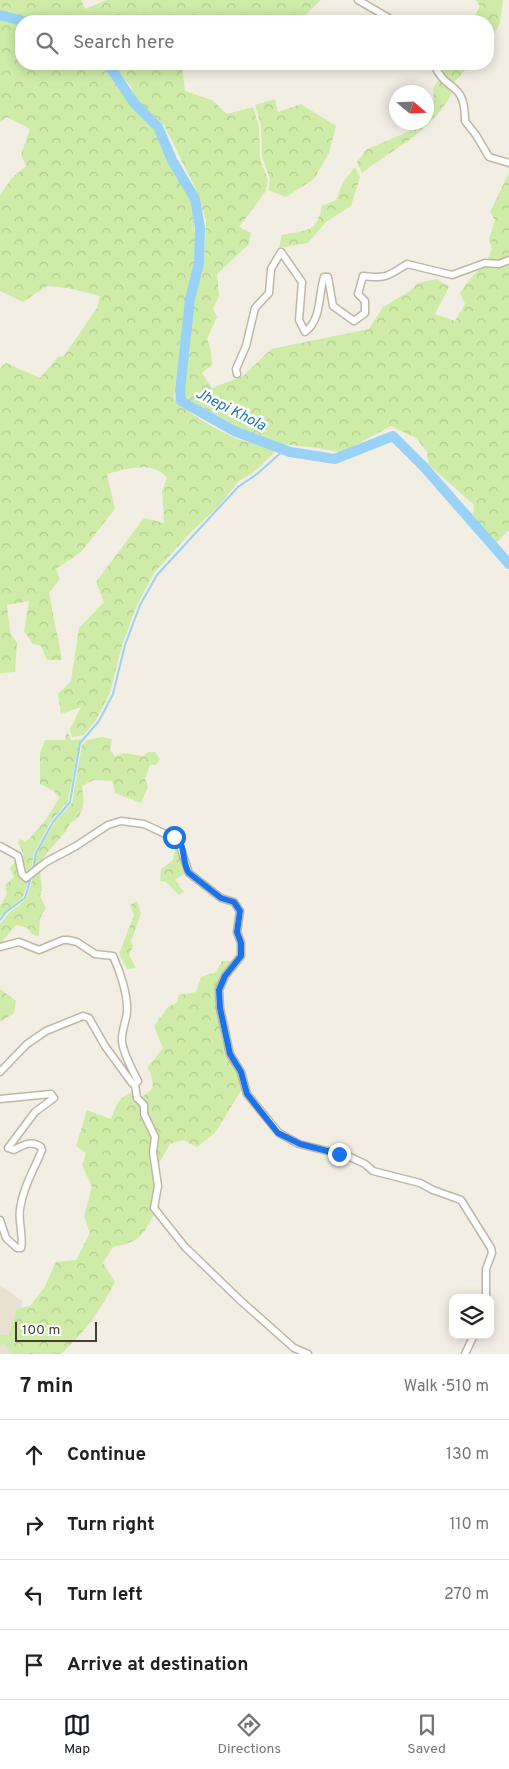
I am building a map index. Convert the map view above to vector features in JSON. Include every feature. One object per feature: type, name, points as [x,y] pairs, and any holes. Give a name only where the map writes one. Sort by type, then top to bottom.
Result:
[{"type":"street","points":[[358,0],[384,15]]},
{"type":"street","points":[[436,70],[438,75],[463,96],[465,121],[476,135],[489,158],[509,163]]},
{"type":"street","points":[[237,374],[236,369],[246,346],[255,308],[269,293],[272,269],[281,252],[302,282],[299,320],[305,332],[311,327],[318,315],[324,277],[328,277],[330,283],[333,306],[354,321],[365,313],[365,302],[358,294],[363,276],[377,279],[385,277],[408,264],[452,275],[485,264],[498,264],[509,260]]},
{"type":"street","points":[[0,846],[18,856],[22,874],[26,878],[46,862],[76,846],[108,825],[121,821],[144,824],[178,840],[189,873],[221,898],[234,902],[240,911],[237,932],[241,943],[241,956],[225,976],[219,990],[220,1008],[230,1054],[241,1072],[247,1094],[278,1133],[300,1144],[348,1156],[360,1161],[373,1171],[420,1183],[461,1200],[492,1253],[486,1269],[486,1294]]},
{"type":"street","points":[[0,947],[19,942],[40,950],[63,940],[76,942],[95,954],[113,956],[123,982],[127,1010],[122,1040],[131,1070],[138,1081],[135,1085],[136,1098],[144,1105],[144,1114],[156,1137],[153,1152],[158,1186],[154,1208],[185,1247],[241,1301],[294,1348],[308,1354]]},
{"type":"street","points":[[0,1072],[27,1044],[46,1031],[83,1016],[89,1018],[105,1046],[135,1085]]},
{"type":"street","points":[[0,1099],[51,1094],[54,1098],[35,1112],[8,1148],[14,1150],[28,1143],[41,1147],[42,1150],[32,1168],[22,1198],[19,1222],[23,1244],[21,1248],[17,1248],[6,1238],[0,1220]]},
{"type":"street","points":[[466,1354],[472,1339]]},
{"type":"shaded area","points":[[0,1285],[23,1302],[16,1323],[13,1354],[0,1354]]},
{"type":"green space","points":[[0,0],[81,0],[85,9],[107,0],[321,0],[305,15],[15,15],[0,12]]},
{"type":"green space","points":[[476,0],[503,0],[500,23],[494,34],[494,15],[475,15],[480,6]]},
{"type":"green space","points":[[0,19],[15,22],[15,70],[111,70],[133,106],[155,131],[168,160],[193,203],[196,255],[185,301],[174,397],[194,415],[219,430],[240,440],[266,446],[275,452],[254,472],[239,481],[217,508],[192,531],[154,573],[137,605],[122,645],[110,693],[96,720],[84,735],[72,737],[70,729],[81,707],[61,714],[58,694],[71,681],[79,628],[104,602],[96,582],[144,518],[164,523],[162,491],[167,478],[161,472],[154,469],[138,467],[107,474],[115,509],[81,552],[56,569],[60,579],[49,593],[62,660],[47,660],[41,646],[33,644],[24,631],[29,601],[7,605],[10,632],[17,643],[15,672],[0,673],[0,368],[6,363],[40,378],[58,357],[64,356],[97,308],[100,296],[68,288],[47,286],[23,302],[0,291],[0,195],[11,179],[26,166],[21,154],[30,129],[7,117],[0,122]]},
{"type":"green space","points":[[117,70],[182,70],[185,91],[212,100],[227,114],[253,107],[259,127],[260,158],[268,180],[266,191],[239,227],[251,233],[249,244],[217,274],[219,296],[213,309],[217,317],[207,339],[211,350],[212,365],[202,373],[212,388],[243,376],[271,349],[369,329],[383,307],[410,291],[418,283],[437,279],[449,287],[435,314],[455,321],[465,304],[460,293],[474,275],[485,267],[509,263],[509,530],[495,544],[473,515],[474,505],[429,465],[427,452],[416,438],[391,426],[341,453],[319,448],[270,443],[233,427],[209,411],[185,399],[184,383],[193,299],[204,261],[206,220],[195,188],[164,125],[137,102],[131,87]]},
{"type":"green space","points":[[444,70],[466,70],[453,84],[440,74]]},
{"type":"green space","points":[[440,78],[453,91],[434,118],[434,87]]},
{"type":"green space","points":[[275,99],[278,112],[301,104],[336,126],[329,153],[314,179],[286,197],[268,190],[270,179],[262,157],[261,126],[255,105]]},
{"type":"green space","points":[[422,130],[362,173],[357,162],[367,149],[410,131]]},
{"type":"green space","points":[[355,167],[360,177],[351,206],[326,222],[308,243],[279,248],[282,235],[304,231],[314,226],[322,206],[336,200],[343,182]]},
{"type":"green space","points":[[509,173],[509,257],[493,262],[487,261],[492,249],[489,239],[495,220],[490,212]]},
{"type":"green space","points":[[67,731],[71,740],[82,739],[79,743],[68,801],[51,821],[34,853],[30,874],[26,877],[21,860],[24,855],[18,842],[20,839],[26,842],[46,820],[59,798],[54,791],[40,784],[40,753],[45,740],[65,740]]},
{"type":"green space","points":[[102,737],[112,739],[110,750],[115,756],[124,753],[143,756],[149,752],[155,752],[160,759],[156,765],[150,765],[145,779],[148,787],[141,803],[115,793],[112,781],[94,780],[82,786],[82,811],[34,868],[37,853],[55,822],[72,803],[82,744],[88,740]]},
{"type":"green space","points":[[176,843],[185,873],[175,880],[184,892],[179,895],[166,882],[160,881],[161,869],[173,860]]},
{"type":"green space","points":[[17,859],[19,869],[29,879],[23,897],[0,917],[0,906],[7,894],[5,885],[14,877],[10,868]]},
{"type":"green space","points":[[40,871],[42,890],[40,896],[46,908],[40,918],[39,936],[33,935],[27,928],[16,925],[0,944],[0,924],[8,914],[26,899],[34,875]]},
{"type":"green space","points":[[137,901],[141,913],[131,941],[133,946],[129,955],[136,968],[127,969],[119,954],[134,915],[130,905]]},
{"type":"green space","points":[[222,961],[235,961],[227,970],[217,1001],[242,1089],[215,1133],[197,1147],[183,1140],[170,1144],[157,1167],[154,1152],[157,1137],[140,1099],[153,1088],[151,1073],[147,1068],[163,1048],[154,1026],[168,1007],[176,1003],[179,995],[196,992],[201,977],[216,972]]},
{"type":"green space","points":[[0,989],[16,1001],[14,1013],[0,1022]]},
{"type":"green space","points":[[134,1092],[149,1126],[154,1149],[156,1186],[153,1216],[138,1238],[113,1247],[103,1263],[115,1282],[84,1330],[61,1354],[13,1354],[4,1343],[0,1345],[0,1335],[9,1335],[16,1309],[30,1306],[44,1288],[56,1262],[76,1260],[90,1233],[84,1216],[92,1187],[82,1165],[86,1153],[76,1146],[87,1110],[111,1119],[121,1099]]},
{"type":"waterway","name":"Jhepi Khola","points":[[0,15],[15,19]]},
{"type":"waterway","name":"Jhepi Khola","points":[[112,70],[134,103],[158,127],[172,160],[195,199],[200,228],[199,263],[190,299],[180,390],[181,401],[234,431],[290,452],[335,459],[393,436],[424,467],[509,564]]},
{"type":"waterway","points":[[33,870],[36,853],[53,822],[70,802],[80,743],[99,721],[113,694],[125,645],[140,605],[157,575],[238,487],[257,474],[284,450]]},
{"type":"waterway","points":[[0,920],[6,912],[25,898],[31,877]]},
{"type":"route","points":[[174,837],[182,847],[186,868],[189,873],[221,898],[234,902],[240,911],[237,932],[241,943],[241,956],[225,976],[219,990],[220,1008],[226,1028],[230,1054],[241,1072],[247,1094],[268,1118],[278,1133],[300,1144],[339,1154]]}]
